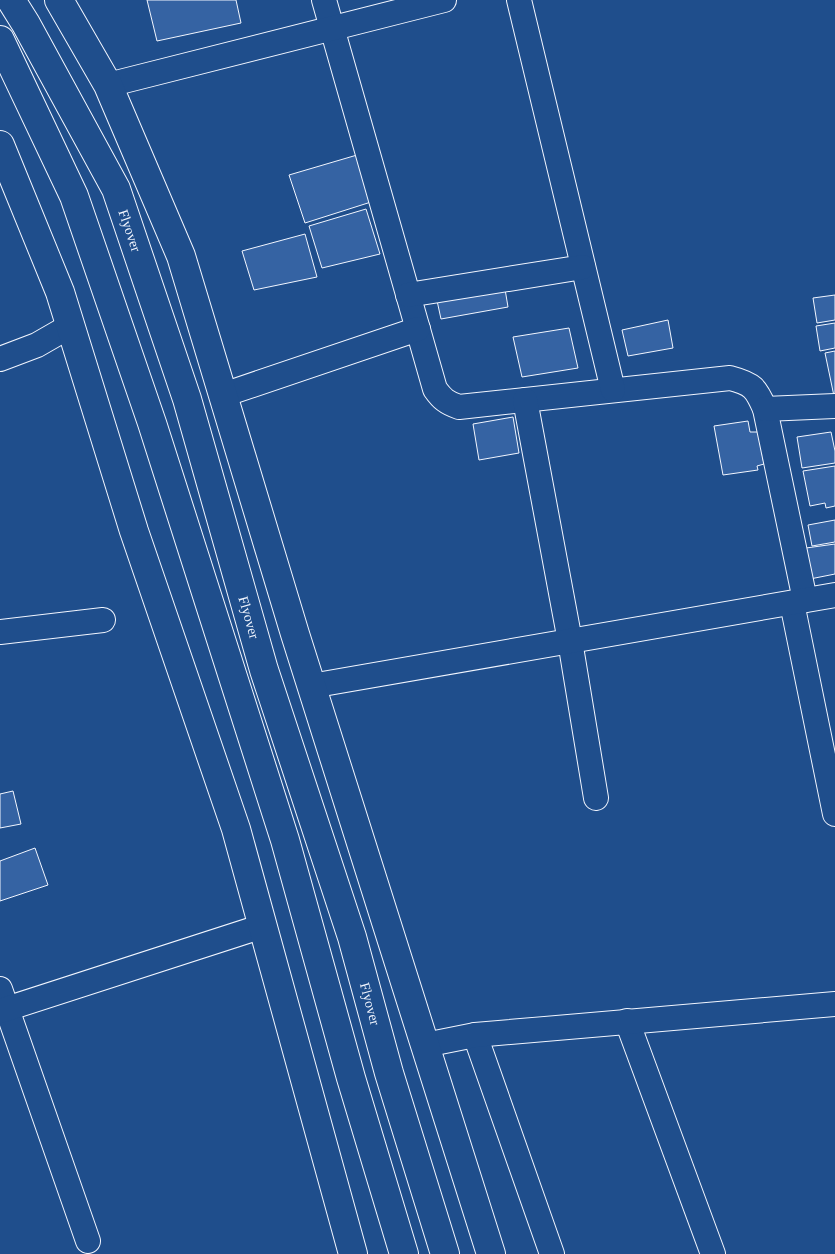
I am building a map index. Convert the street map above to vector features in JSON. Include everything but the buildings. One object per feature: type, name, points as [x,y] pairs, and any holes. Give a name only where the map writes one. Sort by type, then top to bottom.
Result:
[{"type":"main road","name":"Flyover","points":[[11,0],[116,189],[187,399],[264,670],[352,937],[389,1073],[445,1254]]},
{"type":"main road","points":[[59,0],[108,85],[181,256],[312,686],[491,1254]]},
{"type":"main road","points":[[0,40],[74,196],[152,423],[285,840],[351,1078],[404,1254]]},
{"type":"main road","points":[[0,145],[60,292],[134,531],[236,829],[353,1254]]},
{"type":"street","points":[[324,0],[435,389],[441,398],[448,404],[459,407],[730,378],[747,382],[758,393],[765,409],[798,601],[829,750],[835,814]]},
{"type":"street","points":[[108,85],[444,0]]},
{"type":"street","points":[[519,0],[613,390]]},
{"type":"street","points":[[408,295],[583,267]]},
{"type":"street","points":[[0,359],[37,345],[70,326]]},
{"type":"street","points":[[223,395],[418,329]]},
{"type":"street","points":[[524,400],[570,641],[596,798]]},
{"type":"street","points":[[765,409],[835,406]]},
{"type":"street","points":[[312,686],[835,595]]},
{"type":"street","points":[[0,632],[103,620]]},
{"type":"street","points":[[88,1241],[2,1003],[263,926]]},
{"type":"street","points":[[425,1045],[476,1035],[835,1004]]},
{"type":"street","points":[[627,1022],[713,1254]]},
{"type":"street","points":[[476,1035],[552,1254]]}]
